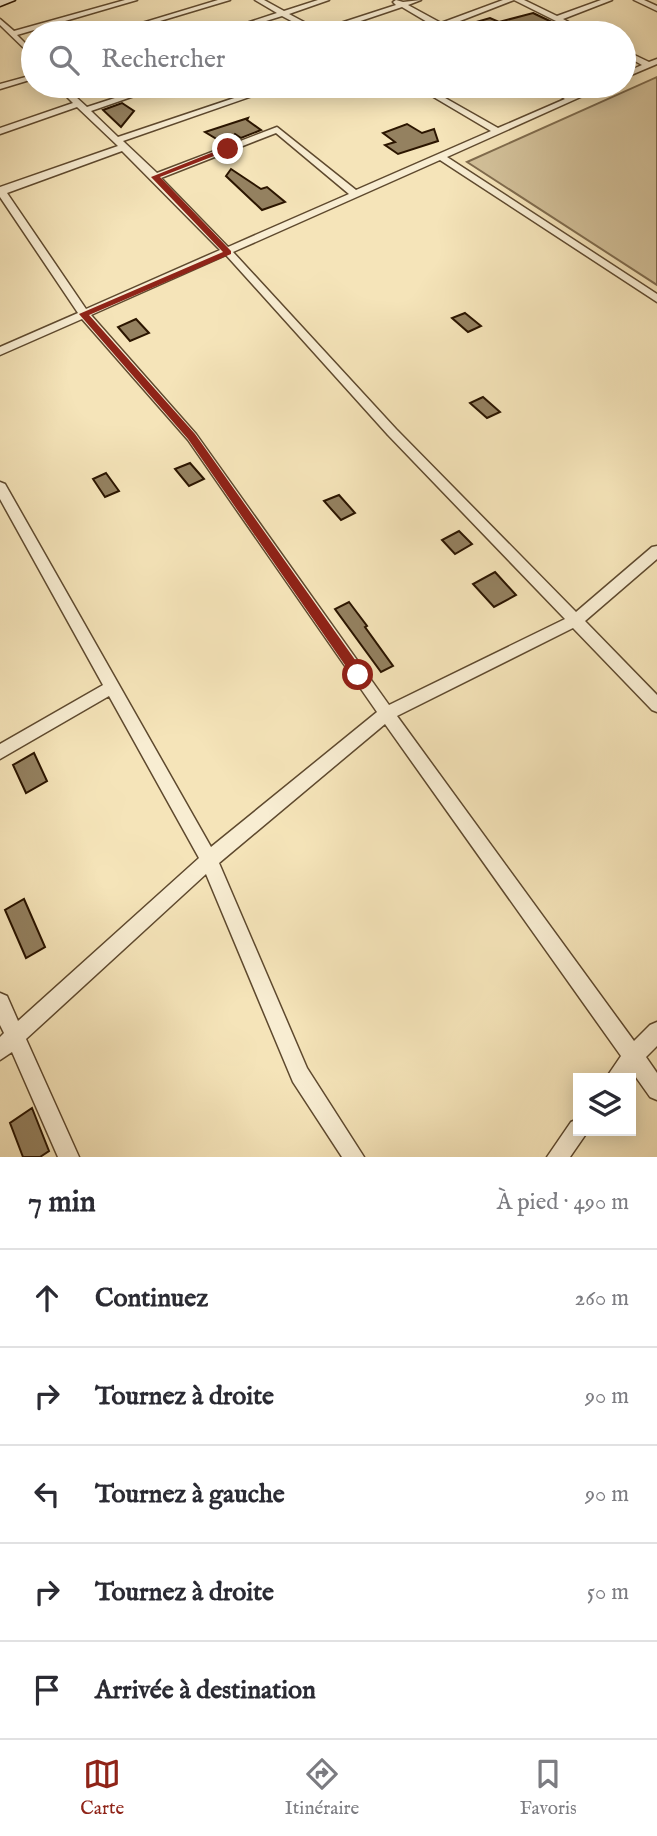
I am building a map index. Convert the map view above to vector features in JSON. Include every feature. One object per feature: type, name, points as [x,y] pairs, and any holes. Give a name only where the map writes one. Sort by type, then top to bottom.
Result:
[{"type":"street","points":[[0,3],[10,0]]},
{"type":"street","points":[[66,21],[133,0]]},
{"type":"street","points":[[154,21],[226,0]]},
{"type":"street","points":[[259,0],[296,21]]},
{"type":"street","points":[[260,21],[325,0]]},
{"type":"street","points":[[392,0],[432,21]]},
{"type":"street","points":[[354,21],[417,0]]},
{"type":"street","points":[[455,21],[510,0]]},
{"type":"street","points":[[518,0],[560,21]]},
{"type":"street","points":[[556,19],[608,0]]},
{"type":"street","points":[[638,0],[657,9]]},
{"type":"street","points":[[0,21],[11,38],[21,46]]},
{"type":"street","points":[[11,38],[21,35]]},
{"type":"street","points":[[636,57],[653,63]]},
{"type":"street","points":[[636,71],[653,63]]},
{"type":"street","points":[[0,87],[21,81]]},
{"type":"street","points":[[71,98],[155,177],[228,252],[392,432],[657,705]]},
{"type":"street","points":[[0,131],[116,98]]},
{"type":"street","points":[[245,98],[0,191],[84,314],[192,437],[386,714],[657,1090]]},
{"type":"street","points":[[441,98],[497,131]]},
{"type":"street","points":[[0,351],[572,99]]},
{"type":"street","points":[[459,108],[474,127],[473,136],[458,158],[468,174]]},
{"type":"street","points":[[155,177],[277,130],[356,195]]},
{"type":"street","points":[[441,157],[657,299]]},
{"type":"street","points":[[0,487],[209,859],[300,1074],[355,1157]]},
{"type":"street","points":[[7,1045],[209,859],[386,714],[575,621],[657,551]]},
{"type":"street","points":[[0,752],[112,687]]},
{"type":"street","points":[[0,1003],[7,1045],[69,1157]]},
{"type":"street","points":[[620,1073],[657,1032]]},
{"type":"street","points":[[557,1157],[573,1136]]},
{"type":"shaded area","points":[[657,77],[657,285],[467,162],[610,98],[636,98],[636,86]]},
{"type":"building","points":[[533,13],[550,21],[503,21]]},
{"type":"building","points":[[122,103],[134,111],[121,127],[103,110]]},
{"type":"building","points":[[248,118],[247,120],[261,130],[241,138],[235,134],[225,144],[205,132]]},
{"type":"building","points":[[407,124],[422,133],[434,129],[438,141],[398,154],[385,145],[395,142],[383,133]]},
{"type":"building","points":[[231,169],[261,189],[267,187],[285,202],[262,210],[226,176]]},
{"type":"building","points":[[465,313],[481,326],[468,332],[452,318]]},
{"type":"building","points":[[136,319],[149,333],[130,341],[118,327]]},
{"type":"building","points":[[483,397],[500,412],[487,418],[470,403]]},
{"type":"building","points":[[190,463],[204,479],[189,486],[175,469]]},
{"type":"building","points":[[106,473],[119,491],[105,497],[93,479]]},
{"type":"building","points":[[339,495],[355,513],[341,520],[324,501]]},
{"type":"building","points":[[459,531],[472,544],[455,554],[442,540]]},
{"type":"building","points":[[495,572],[516,595],[494,607],[473,584]]},
{"type":"building","points":[[349,602],[393,666],[381,672],[335,609]]},
{"type":"building","points":[[34,753],[47,781],[26,793],[13,765]]},
{"type":"building","points":[[24,899],[45,947],[26,958],[5,910]]},
{"type":"building","points":[[32,1108],[49,1151],[40,1157],[23,1157],[10,1123]]},
{"type":"route","points":[[228,149],[155,177],[228,252],[84,314],[192,437],[358,675]]}]
